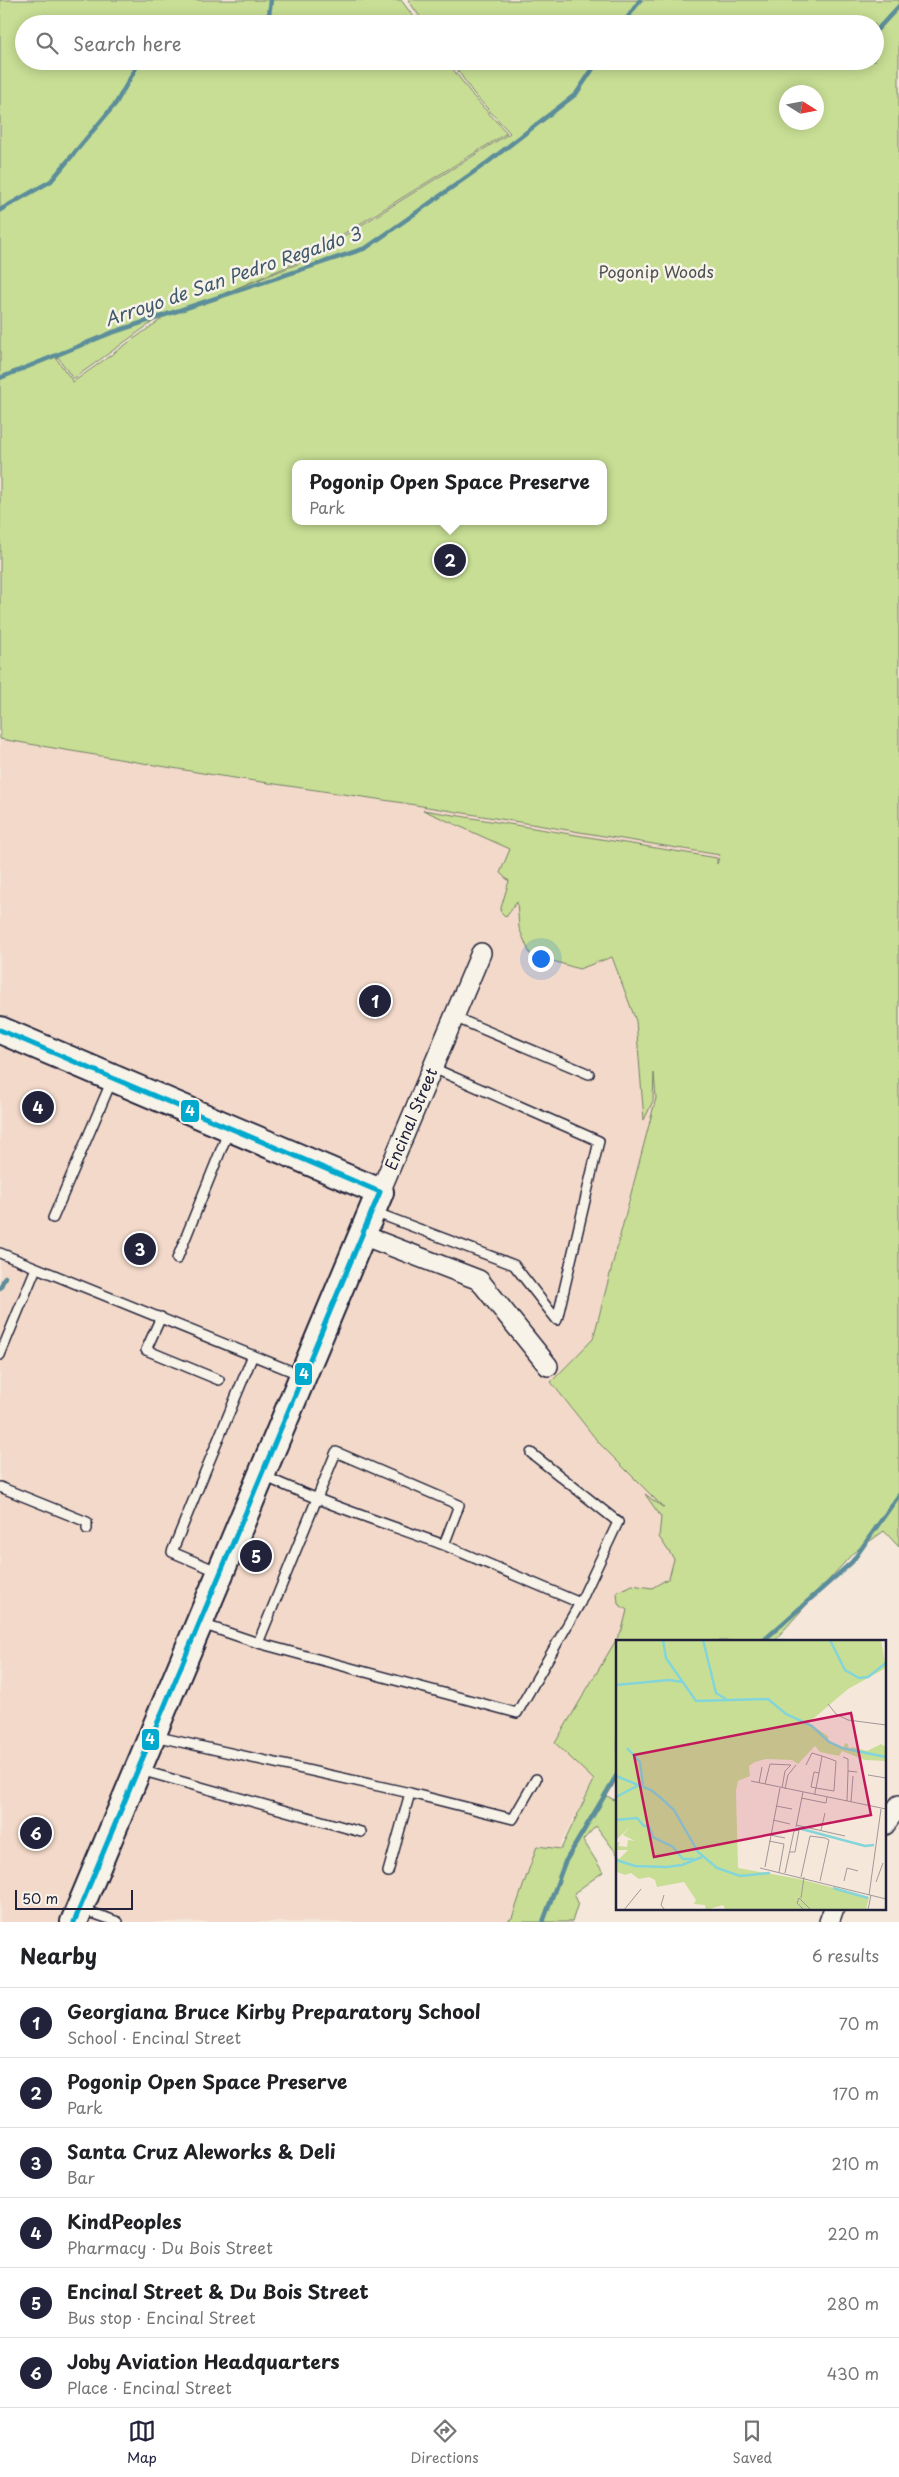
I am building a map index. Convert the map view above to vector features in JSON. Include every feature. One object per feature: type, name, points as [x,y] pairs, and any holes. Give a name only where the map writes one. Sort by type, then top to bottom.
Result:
[{"type":"street","name":"Encinal Street","points":[[77,1915],[481,953]]},
{"type":"street","points":[[0,1030],[230,1127],[376,1201]]},
{"type":"street","points":[[362,1236],[478,1280],[548,1366]]},
{"type":"street","points":[[886,1824],[899,1804]]},
{"type":"street","points":[[828,1922],[833,1910]]},
{"type":"lane","points":[[454,1018],[589,1074]]},
{"type":"lane","points":[[376,1201],[392,1220],[514,1265],[558,1320],[599,1141],[432,1068]]},
{"type":"lane","points":[[53,1218],[113,1078]]},
{"type":"lane","points":[[177,1258],[230,1127]]},
{"type":"lane","points":[[0,1252],[303,1376]]},
{"type":"lane","points":[[0,1355],[36,1268]]},
{"type":"lane","points":[[160,1317],[146,1350],[219,1380]]},
{"type":"lane","points":[[221,1572],[172,1552],[253,1355]]},
{"type":"lane","points":[[258,1643],[336,1452],[459,1504],[444,1545]]},
{"type":"lane","points":[[200,1623],[258,1643],[517,1712],[580,1603],[618,1522],[531,1453]]},
{"type":"lane","points":[[262,1475],[444,1545],[580,1603]]},
{"type":"lane","points":[[0,1487],[87,1522],[87,1529]]},
{"type":"lane","points":[[153,1736],[410,1793],[513,1819],[536,1779]]},
{"type":"lane","points":[[138,1770],[361,1832]]},
{"type":"lane","points":[[388,1872],[410,1793]]},
{"type":"lane","points":[[77,1915],[118,1922]]},
{"type":"shaded area","points":[[0,739],[214,775],[397,802],[720,855],[593,1339],[551,1382],[599,1443],[670,1513],[730,1560],[619,1640],[616,1640],[616,1736],[521,1922],[0,1922]]},
{"type":"green space","name":"Pogonip Woods","points":[[0,0],[401,0],[412,15],[15,15],[15,70],[454,70],[473,96],[507,133],[298,262],[223,294],[300,263],[510,133],[474,94],[457,70],[884,70],[884,15],[419,15],[408,0],[899,0],[899,1547],[884,1531],[853,1553],[775,1640],[616,1640],[622,1630],[627,1610],[618,1604],[617,1592],[632,1585],[652,1588],[669,1578],[674,1559],[659,1537],[661,1517],[645,1494],[664,1508],[599,1443],[551,1382],[593,1339],[656,1098],[654,1073],[653,1101],[644,1120],[636,1021],[612,957],[579,969],[530,954],[519,928],[517,902],[506,917],[500,911],[509,881],[500,873],[510,849],[423,810],[717,858],[717,864],[720,855],[397,802],[214,775],[0,739]],"holes":[[[163,318],[73,382],[56,358],[58,357],[73,379],[154,321]]]},
{"type":"green space","points":[[616,1640],[616,1780],[607,1796],[616,1801],[616,1852],[596,1826],[583,1840],[603,1872],[574,1893],[578,1903],[572,1922],[506,1922],[512,1918],[537,1846],[561,1849],[594,1780],[555,1743]]},
{"type":"waterway","name":"Arroyo de San Pedro Regaldo 3","points":[[269,15],[271,0]]},
{"type":"waterway","name":"Arroyo de San Pedro Regaldo 3","points":[[629,15],[640,0]]},
{"type":"waterway","name":"Arroyo de San Pedro Regaldo 3","points":[[884,22],[899,6]]},
{"type":"waterway","name":"Arroyo de San Pedro Regaldo 3","points":[[0,210],[51,181],[116,103],[135,70]]},
{"type":"waterway","name":"Arroyo de San Pedro Regaldo 3","points":[[0,378],[111,333],[366,248],[488,162],[576,94],[592,70]]},
{"type":"waterway","points":[[0,1288],[5,1277]]},
{"type":"waterway","points":[[764,1640],[852,1562],[899,1495]]},
{"type":"waterway","points":[[543,1922],[565,1862],[616,1776]]},
{"type":"transit line","name":"4","points":[[0,1030],[380,1192]]},
{"type":"transit line","name":"4","points":[[74,1922],[380,1192]]},
{"type":"place","name":"Pogonip Open Space Preserve","points":[[450,560]]},
{"type":"place","name":"Georgiana Bruce Kirby Preparatory School","points":[[375,1001]]},
{"type":"place","name":"KindPeoples","points":[[38,1107]]},
{"type":"place","name":"Santa Cruz Aleworks & Deli","points":[[140,1249]]},
{"type":"place","name":"Encinal Street & Du Bois Street","points":[[256,1556]]},
{"type":"place","name":"Joby Aviation Headquarters","points":[[36,1833]]}]
